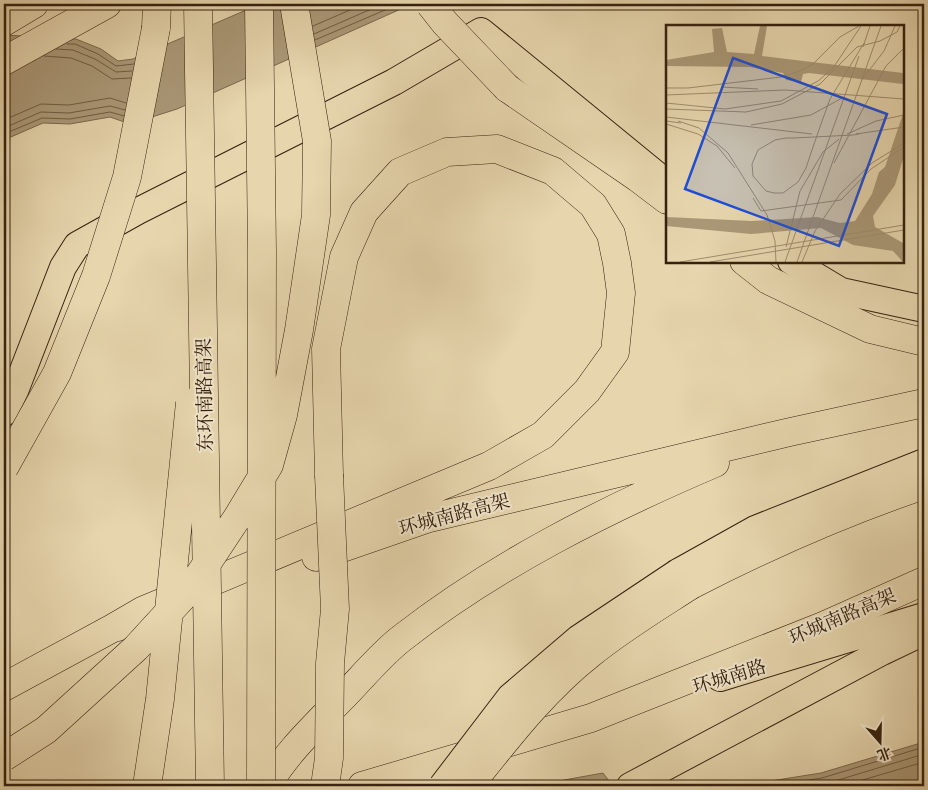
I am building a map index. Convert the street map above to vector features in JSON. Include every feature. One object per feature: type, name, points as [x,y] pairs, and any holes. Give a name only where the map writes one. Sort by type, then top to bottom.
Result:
[{"type":"highway","points":[[4,22],[34,4]]},
{"type":"highway","points":[[4,468],[57,373],[96,276],[127,177],[156,28],[157,4]]},
{"type":"highway","name":"东环南路高架","points":[[198,4],[210,786]]},
{"type":"highway","points":[[259,4],[262,252],[261,786]]},
{"type":"highway","points":[[4,757],[46,730],[136,648],[190,589],[238,518],[269,465],[283,415],[299,330],[316,215],[317,141],[294,4]]},
{"type":"highway","points":[[430,4],[445,23],[507,88],[666,199]]},
{"type":"highway","points":[[4,61],[105,5]]},
{"type":"highway","points":[[111,630],[142,611],[489,466],[543,435],[587,391],[615,352],[621,293],[617,263],[611,234],[592,205],[553,171],[497,149],[446,152],[400,172],[364,212],[344,257],[326,349],[329,475],[335,609],[330,663],[329,758],[325,786]]},
{"type":"highway","points":[[745,262],[768,280],[870,329],[924,342]]},
{"type":"highway","points":[[147,786],[160,699],[203,282]]},
{"type":"highway","name":"环城南路高架","points":[[4,688],[111,630],[426,519],[790,432],[924,403]]},
{"type":"highway","points":[[268,786],[301,739],[400,639],[463,594],[584,524],[658,487],[790,432]]},
{"type":"highway","points":[[469,786],[535,705],[590,654],[639,619],[684,578],[732,564],[803,531],[872,503],[924,485]]},
{"type":"highway","name":"环城南路高架","points":[[362,786],[590,718],[823,626],[924,581]]},
{"type":"main road","points":[[4,413],[63,268],[77,245],[147,207],[394,82],[482,31],[666,181]]},
{"type":"main road","points":[[793,262],[841,291],[924,309]]},
{"type":"main road","points":[[442,786],[510,697],[579,638],[684,578],[755,529],[924,462]]},
{"type":"main road","name":"环城南路","points":[[590,718],[924,616]]},
{"type":"main road","points":[[631,785],[882,652],[924,632]]},
{"type":"water","points":[[260,4],[412,4],[177,109],[130,124],[110,117],[70,124],[43,123],[4,140],[4,35],[76,39],[101,49],[118,61],[133,59]]},
{"type":"water","points":[[924,742],[924,786],[739,786],[821,773]]},
{"type":"water","points":[[603,773],[613,786],[546,786],[564,780]]}]
